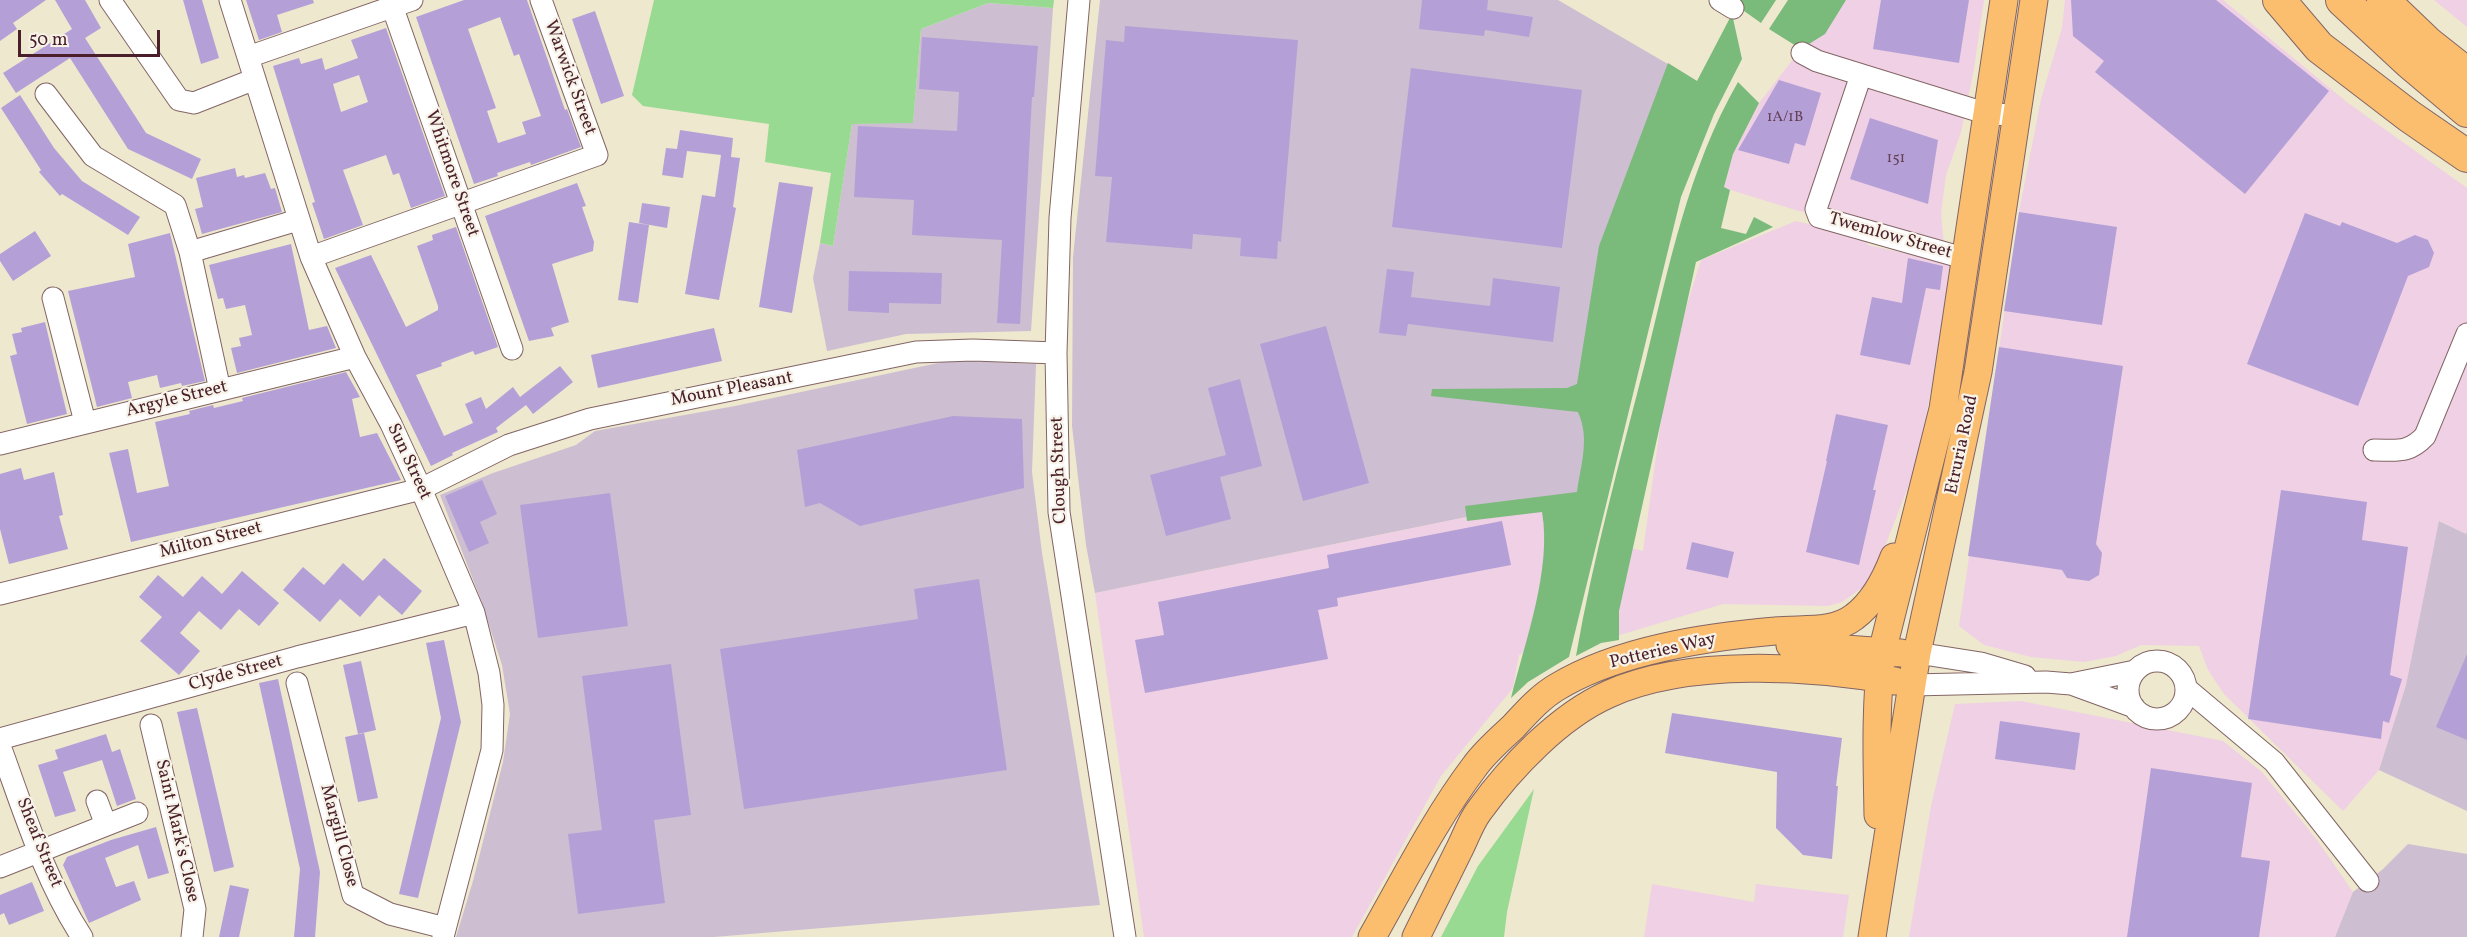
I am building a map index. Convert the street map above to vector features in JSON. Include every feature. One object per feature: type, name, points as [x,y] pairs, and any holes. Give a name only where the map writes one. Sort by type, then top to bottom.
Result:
[{"type":"highway","points":[[2279,0],[2319,47],[2409,116],[2467,156]]},
{"type":"highway","points":[[2342,0],[2410,63],[2467,111]]},
{"type":"highway","points":[[2382,0],[2428,43],[2467,74]]},
{"type":"main road","name":"Etruria Road","points":[[1880,888],[1877,738],[1881,665],[1942,409],[1967,259],[2004,0]]},
{"type":"main road","name":"Etruria Road","points":[[1872,937],[1917,653],[1978,372],[2034,0]]},
{"type":"main road","name":"Potteries Way","points":[[1372,937],[1441,815],[1476,764],[1540,700],[1556,687],[1618,660],[1705,640],[1776,630],[1819,630],[1854,617],[1884,583],[1925,478]]},
{"type":"main road","points":[[1705,640],[1881,665],[1912,685]]},
{"type":"main road","points":[[1881,665],[1917,653]]},
{"type":"main road","name":"Potteries Way","points":[[1416,937],[1478,812],[1554,727],[1607,694],[1635,683],[1669,676],[1722,670],[1881,665]]},
{"type":"main road","points":[[1403,937],[1432,883],[1478,812]]},
{"type":"street","points":[[110,0],[179,100],[194,104],[255,79]]},
{"type":"street","name":"Sun Street","points":[[231,0],[311,257],[355,357],[391,424],[421,489],[474,613],[489,673],[494,729],[492,750],[444,932]]},
{"type":"street","name":"Warwick Street","points":[[460,202],[597,155],[541,0]]},
{"type":"street","name":"Clough Street","points":[[1079,0],[1060,218],[1056,353],[1059,512],[1125,937]]},
{"type":"street","points":[[248,57],[398,2]]},
{"type":"street","name":"Whitmore Street","points":[[398,2],[460,202],[512,349]]},
{"type":"street","points":[[1802,53],[1817,61],[1988,114],[2016,115]]},
{"type":"street","name":"Twemlow Street","points":[[1861,75],[1816,209],[1819,217],[1967,259]]},
{"type":"street","points":[[46,94],[93,156],[175,205],[190,252],[220,390]]},
{"type":"street","points":[[311,257],[460,202]]},
{"type":"street","points":[[190,252],[298,220]]},
{"type":"street","points":[[53,298],[85,422]]},
{"type":"street","points":[[2374,450],[2399,450],[2414,447],[2425,436],[2467,334]]},
{"type":"street","name":"Mount Pleasant","points":[[421,489],[509,445],[590,419],[916,352],[973,350],[1056,353]]},
{"type":"street","name":"Argyle Street","points":[[0,444],[355,357]]},
{"type":"street","name":"Milton Street","points":[[0,594],[421,489]]},
{"type":"street","name":"Clyde Street","points":[[0,739],[308,654],[474,613]]},
{"type":"street","points":[[1917,653],[1982,663],[2046,682]]},
{"type":"street","points":[[1912,685],[2046,682],[2071,684],[2134,707],[2141,714],[2150,718],[2161,719],[2172,715],[2183,699],[2185,679],[2172,664],[2152,661],[2142,664],[2135,671],[2128,690],[2134,707]]},
{"type":"street","points":[[2071,684],[2135,671]]},
{"type":"street","name":"Margill Close","points":[[297,683],[353,895],[390,914],[444,932]]},
{"type":"street","points":[[2183,699],[2216,715],[2274,762],[2368,881]]},
{"type":"street","name":"Saint Mark's Close","points":[[151,725],[195,909],[192,937]]},
{"type":"street","name":"Sheaf Street","points":[[0,746],[39,851],[66,912],[82,937]]},
{"type":"street","points":[[97,801],[106,825]]},
{"type":"street","points":[[0,867],[137,813]]},
{"type":"shaded area","points":[[1100,0],[1558,0],[1697,81],[1578,508],[1564,497],[1095,593],[1086,545],[1072,426],[1073,257]]},
{"type":"shaded area","points":[[1833,0],[1984,0],[1974,69],[1961,132],[1946,175],[1941,213],[1944,246],[1826,215],[1799,211],[1724,188],[1733,154],[1759,103],[1801,49]]},
{"type":"shaded area","points":[[2065,0],[2223,0],[2348,103],[2467,188],[2467,532],[2466,534],[2440,521],[2406,685],[2379,770],[2343,811],[2224,694],[2208,670],[2199,646],[2141,645],[2116,656],[2084,662],[2031,657],[1984,645],[1959,626],[2019,212],[2041,99],[2062,28]]},
{"type":"shaded area","points":[[2434,0],[2467,0],[2467,27]]},
{"type":"shaded area","points":[[988,3],[1053,8],[1031,331],[906,334],[827,351],[813,278],[820,243],[833,246],[852,124],[913,122],[921,29]]},
{"type":"shaded area","points":[[1796,221],[1865,238],[1868,245],[1953,264],[1918,462],[1874,574],[1866,585],[1842,602],[1828,606],[1723,604],[1603,640],[1622,546],[1643,551],[1669,362],[1701,260]]},
{"type":"shaded area","points":[[952,360],[1036,364],[1032,472],[1042,553],[1100,905],[714,937],[456,937],[473,881],[503,762],[510,714],[502,665],[481,600],[440,495],[493,473],[576,445],[595,431],[735,406]]},
{"type":"shaded area","points":[[1565,497],[1531,649],[1519,655],[1513,688],[1441,776],[1352,937],[1144,937],[1095,593]]},
{"type":"shaded area","points":[[2439,521],[2466,534],[2467,532],[2467,811],[2379,770],[2406,685]]},
{"type":"shaded area","points":[[2021,701],[2223,741],[2262,772],[2317,840],[2353,892],[2335,937],[1909,937],[1931,806],[1955,704]]},
{"type":"shaded area","points":[[2408,844],[2467,854],[2467,937],[2335,937],[2353,892],[2382,870]]},
{"type":"shaded area","points":[[1652,884],[1754,902],[1756,884],[1849,895],[1843,937],[1644,937]]},
{"type":"green space","points":[[654,0],[1054,0],[1053,8],[988,3],[921,29],[913,123],[852,124],[833,246],[820,243],[831,173],[765,162],[769,124],[643,106],[632,95]]},
{"type":"green space","points":[[1740,0],[1776,0],[1761,23],[1737,6]]},
{"type":"green space","points":[[1788,0],[1846,0],[1825,34],[1801,49],[1769,29]]},
{"type":"green space","points":[[1732,14],[1742,59],[1714,114],[1681,197],[1569,657],[1528,682],[1511,698],[1530,630],[1540,581],[1544,534],[1542,512],[1467,521],[1465,506],[1577,492],[1584,441],[1582,422],[1578,412],[1431,396],[1432,389],[1567,388],[1577,384],[1599,246],[1668,63],[1697,81]]},
{"type":"green space","points":[[1738,82],[1759,103],[1733,154],[1724,187],[1730,190],[1721,228],[1746,234],[1754,217],[1773,227],[1696,262],[1619,611],[1619,640],[1601,643],[1576,656],[1590,583],[1682,219],[1706,149]]},
{"type":"green space","points":[[1534,789],[1507,912],[1504,937],[1441,937],[1478,866]]},
{"type":"building","points":[[0,0],[46,0],[13,23],[17,29],[0,41]]},
{"type":"building","points":[[55,0],[85,0],[101,28],[85,38],[146,133],[201,159],[192,179],[128,149],[70,58],[16,93],[3,73],[72,29]]},
{"type":"building","points":[[183,0],[202,0],[219,58],[201,64]]},
{"type":"building","points":[[246,0],[313,0],[314,3],[277,15],[282,32],[259,40]]},
{"type":"building","points":[[464,0],[527,0],[565,110],[567,109],[581,147],[531,165],[530,162],[497,173],[498,176],[474,184],[416,17]],"holes":[[[500,17],[514,56],[519,54],[541,116],[522,122],[526,134],[498,143],[487,111],[496,108],[468,29]]]},
{"type":"building","points":[[1422,0],[1488,0],[1487,10],[1533,17],[1529,37],[1485,30],[1484,36],[1419,29]]},
{"type":"building","points":[[1881,0],[1969,0],[1959,63],[1873,49]]},
{"type":"building","points":[[2071,0],[2216,0],[2329,91],[2245,194],[2095,72],[2104,61],[2073,36]]},
{"type":"building","points":[[595,11],[624,96],[601,104],[572,19]]},
{"type":"building","points":[[1125,26],[1298,40],[1281,242],[1278,241],[1277,259],[1240,256],[1241,238],[1193,234],[1192,249],[1106,242],[1112,177],[1095,176],[1106,40],[1124,42]]},
{"type":"building","points":[[386,28],[445,196],[411,208],[399,173],[393,175],[386,155],[343,170],[363,225],[324,239],[312,203],[315,202],[273,66],[299,58],[301,64],[322,58],[325,70],[358,58],[351,40]],"holes":[[[359,75],[368,102],[341,112],[333,84]]]},
{"type":"building","points":[[922,37],[1038,46],[1034,97],[1032,97],[1020,324],[997,323],[1002,240],[912,235],[914,200],[854,197],[858,126],[957,131],[959,92],[919,89]]},
{"type":"building","points":[[1411,68],[1582,90],[1562,248],[1392,227]]},
{"type":"building","points":[[1779,80],[1821,93],[1805,146],[1795,143],[1789,164],[1738,150]]},
{"type":"building","points":[[20,95],[54,148],[82,181],[140,217],[128,235],[62,194],[60,196],[39,172],[41,170],[1,108]]},
{"type":"building","points":[[1870,118],[1938,140],[1928,204],[1850,179]]},
{"type":"building","points":[[680,130],[733,138],[731,157],[740,158],[733,207],[736,208],[719,300],[685,294],[702,195],[715,197],[721,155],[687,151],[683,178],[662,175],[666,148],[677,149]]},
{"type":"building","points":[[235,168],[237,177],[244,175],[245,178],[265,173],[271,189],[275,188],[282,212],[202,234],[195,209],[203,207],[196,178]]},
{"type":"building","points":[[779,182],[813,187],[792,313],[759,307]]},
{"type":"building","points":[[577,183],[586,206],[582,207],[594,242],[593,251],[552,264],[569,322],[551,328],[554,336],[529,341],[485,216]]},
{"type":"building","points":[[642,203],[670,207],[667,228],[639,223]]},
{"type":"building","points":[[2019,212],[2117,227],[2102,325],[2004,311]]},
{"type":"building","points":[[2305,213],[2340,226],[2342,222],[2397,243],[2415,235],[2428,240],[2434,253],[2429,267],[2408,276],[2358,406],[2247,364]]},
{"type":"building","points":[[629,222],[649,225],[638,303],[618,300]]},
{"type":"building","points":[[456,227],[498,347],[475,355],[473,351],[416,375],[444,436],[473,423],[465,404],[481,397],[486,409],[513,387],[520,397],[560,366],[573,382],[533,414],[526,405],[496,428],[498,432],[452,453],[453,455],[431,466],[335,268],[371,255],[406,327],[438,310],[417,246],[433,240],[432,235]]},
{"type":"building","points":[[35,231],[51,256],[13,281],[0,261],[0,254]]},
{"type":"building","points":[[170,233],[205,381],[160,388],[157,375],[128,382],[132,398],[97,407],[68,291],[135,277],[128,244]]},
{"type":"building","points":[[291,244],[309,330],[327,326],[336,348],[237,373],[231,348],[241,346],[239,338],[252,335],[245,305],[226,309],[223,298],[218,299],[209,265]]},
{"type":"building","points":[[1908,258],[1943,266],[1940,290],[1926,288],[1910,365],[1860,355],[1872,297],[1902,303]]},
{"type":"building","points":[[1387,269],[1414,272],[1411,297],[1490,306],[1493,278],[1560,287],[1553,342],[1408,324],[1406,336],[1379,333]]},
{"type":"building","points":[[849,271],[942,273],[941,304],[889,303],[889,313],[848,311]]},
{"type":"building","points":[[45,322],[67,414],[27,424],[10,356],[17,354],[12,334],[22,332],[21,328]]},
{"type":"building","points":[[1326,326],[1369,483],[1303,501],[1260,344]]},
{"type":"building","points":[[714,328],[722,361],[598,388],[591,355]]},
{"type":"building","points":[[1999,347],[2123,366],[2096,544],[2102,553],[2099,575],[2089,581],[2067,578],[2062,570],[1968,556]]},
{"type":"building","points":[[346,372],[360,397],[352,399],[360,437],[377,433],[401,480],[131,542],[109,453],[128,449],[137,493],[169,486],[155,422],[190,414],[189,411],[243,401],[242,398]]},
{"type":"building","points":[[1240,379],[1262,466],[1220,477],[1231,519],[1166,536],[1150,475],[1226,455],[1208,388]]},
{"type":"building","points":[[1836,414],[1888,425],[1859,565],[1806,552]]},
{"type":"building","points":[[953,416],[1022,419],[1024,488],[860,526],[820,503],[805,507],[797,450]]},
{"type":"building","points":[[21,468],[24,480],[54,472],[63,515],[59,516],[68,549],[9,564],[0,529],[0,474]]},
{"type":"building","points":[[482,480],[497,514],[480,522],[489,543],[469,552],[445,496]]},
{"type":"building","points":[[2281,490],[2367,502],[2362,540],[2408,547],[2390,675],[2402,679],[2389,723],[2383,721],[2381,739],[2248,719]]},
{"type":"building","points":[[610,493],[628,626],[538,638],[520,505]]},
{"type":"building","points":[[1502,521],[1511,565],[1337,598],[1338,606],[1318,610],[1328,659],[1145,693],[1135,640],[1164,635],[1158,602],[1329,568],[1327,555]]},
{"type":"building","points":[[1692,542],[1734,552],[1728,578],[1686,569]]},
{"type":"building","points":[[384,558],[422,591],[402,615],[379,595],[360,617],[340,599],[320,622],[283,590],[303,567],[324,585],[343,563],[363,581]]},
{"type":"building","points":[[242,571],[279,603],[259,626],[239,609],[221,630],[199,611],[180,633],[200,651],[179,675],[140,641],[162,617],[139,597],[158,575],[183,597],[202,576],[222,594]]},
{"type":"building","points":[[979,579],[1007,770],[744,809],[720,649],[918,619],[914,589]]},
{"type":"building","points":[[444,640],[461,722],[418,898],[399,894],[441,718],[426,643]]},
{"type":"building","points":[[2467,654],[2467,740],[2436,727]]},
{"type":"building","points":[[361,661],[376,730],[358,734],[343,665]]},
{"type":"building","points":[[671,664],[691,815],[654,820],[665,903],[578,914],[568,834],[602,830],[582,676]]},
{"type":"building","points":[[278,679],[320,872],[315,937],[294,937],[300,869],[259,683]]},
{"type":"building","points":[[197,708],[234,867],[214,872],[177,712]]},
{"type":"building","points":[[1672,713],[1842,738],[1836,786],[1838,786],[1832,859],[1803,855],[1776,828],[1777,772],[1665,753]]},
{"type":"building","points":[[2000,721],[2080,733],[2075,770],[1995,759]]},
{"type":"building","points":[[364,733],[378,798],[358,802],[345,737]]},
{"type":"building","points":[[106,734],[112,752],[120,749],[136,799],[117,806],[102,760],[63,772],[76,811],[55,817],[38,765],[58,759],[55,750]]},
{"type":"building","points":[[2151,768],[2252,783],[2241,857],[2270,861],[2259,937],[2127,937]]},
{"type":"building","points":[[156,827],[169,873],[148,879],[138,845],[105,858],[116,887],[134,881],[141,900],[89,923],[63,865],[67,857],[111,840]]},
{"type":"building","points":[[32,882],[44,911],[9,925],[4,913],[0,915],[0,895]]},
{"type":"building","points":[[230,885],[249,889],[239,937],[219,937]]}]
